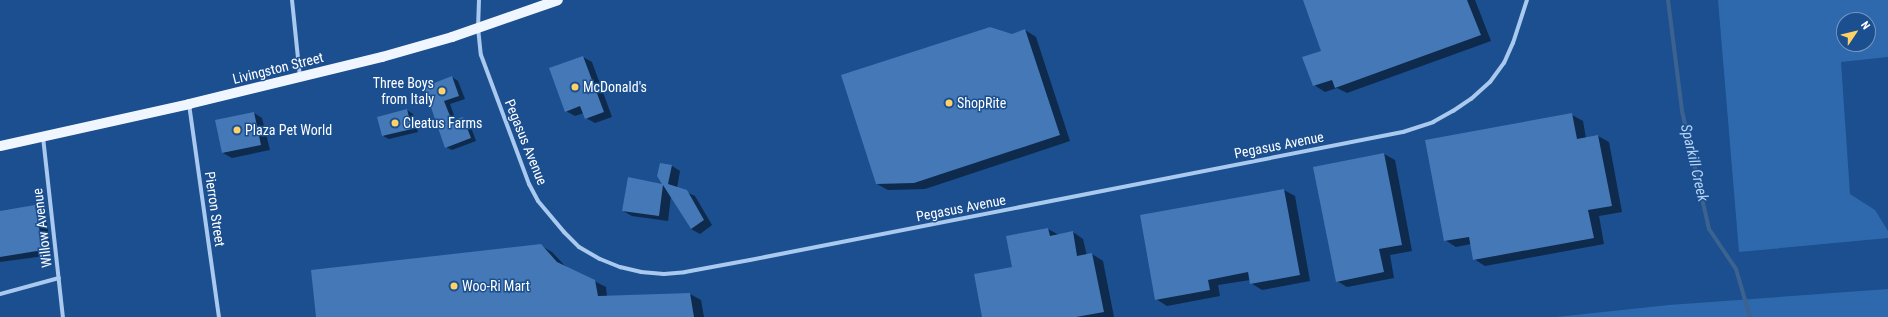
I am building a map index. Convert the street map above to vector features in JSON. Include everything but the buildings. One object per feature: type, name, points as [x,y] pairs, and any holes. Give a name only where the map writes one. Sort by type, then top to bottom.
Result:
[{"type":"main road","name":"Livingston Street","points":[[0,146],[189,104],[382,57],[478,28],[558,0]]},
{"type":"street","points":[[292,0],[300,78]]},
{"type":"street","name":"Pegasus Avenue","points":[[479,0],[478,28],[481,55],[528,184],[545,210],[579,248],[600,259],[634,270],[664,274],[685,272],[758,259],[1403,132],[1433,122],[1453,111],[1471,99],[1490,82],[1504,63],[1513,43],[1527,0]]},
{"type":"street","name":"Pierron Street","points":[[189,104],[219,317]]},
{"type":"street","name":"Willow Avenue","points":[[43,136],[63,317]]},
{"type":"street","points":[[0,294],[59,278]]},
{"type":"shaded area","points":[[1718,0],[1888,0],[1888,57],[1841,62],[1850,194],[1875,210],[1888,231],[1888,238],[1739,252]]},
{"type":"shaded area","points":[[1888,289],[1888,317],[1556,317],[1669,305]]},
{"type":"waterway","name":"Sparkill Creek","points":[[1668,0],[1682,111],[1709,229],[1736,269],[1750,317]]},
{"type":"place","name":"McDonald's","points":[[575,87]]},
{"type":"place","name":"Three Boys from Italy","points":[[442,91]]},
{"type":"place","name":"ShopRite","points":[[949,103]]},
{"type":"place","name":"Cleatus Farms","points":[[395,123]]},
{"type":"place","name":"Plaza Pet World","points":[[237,130]]},
{"type":"place","name":"Woo-Ri Mart","points":[[454,286]]}]
